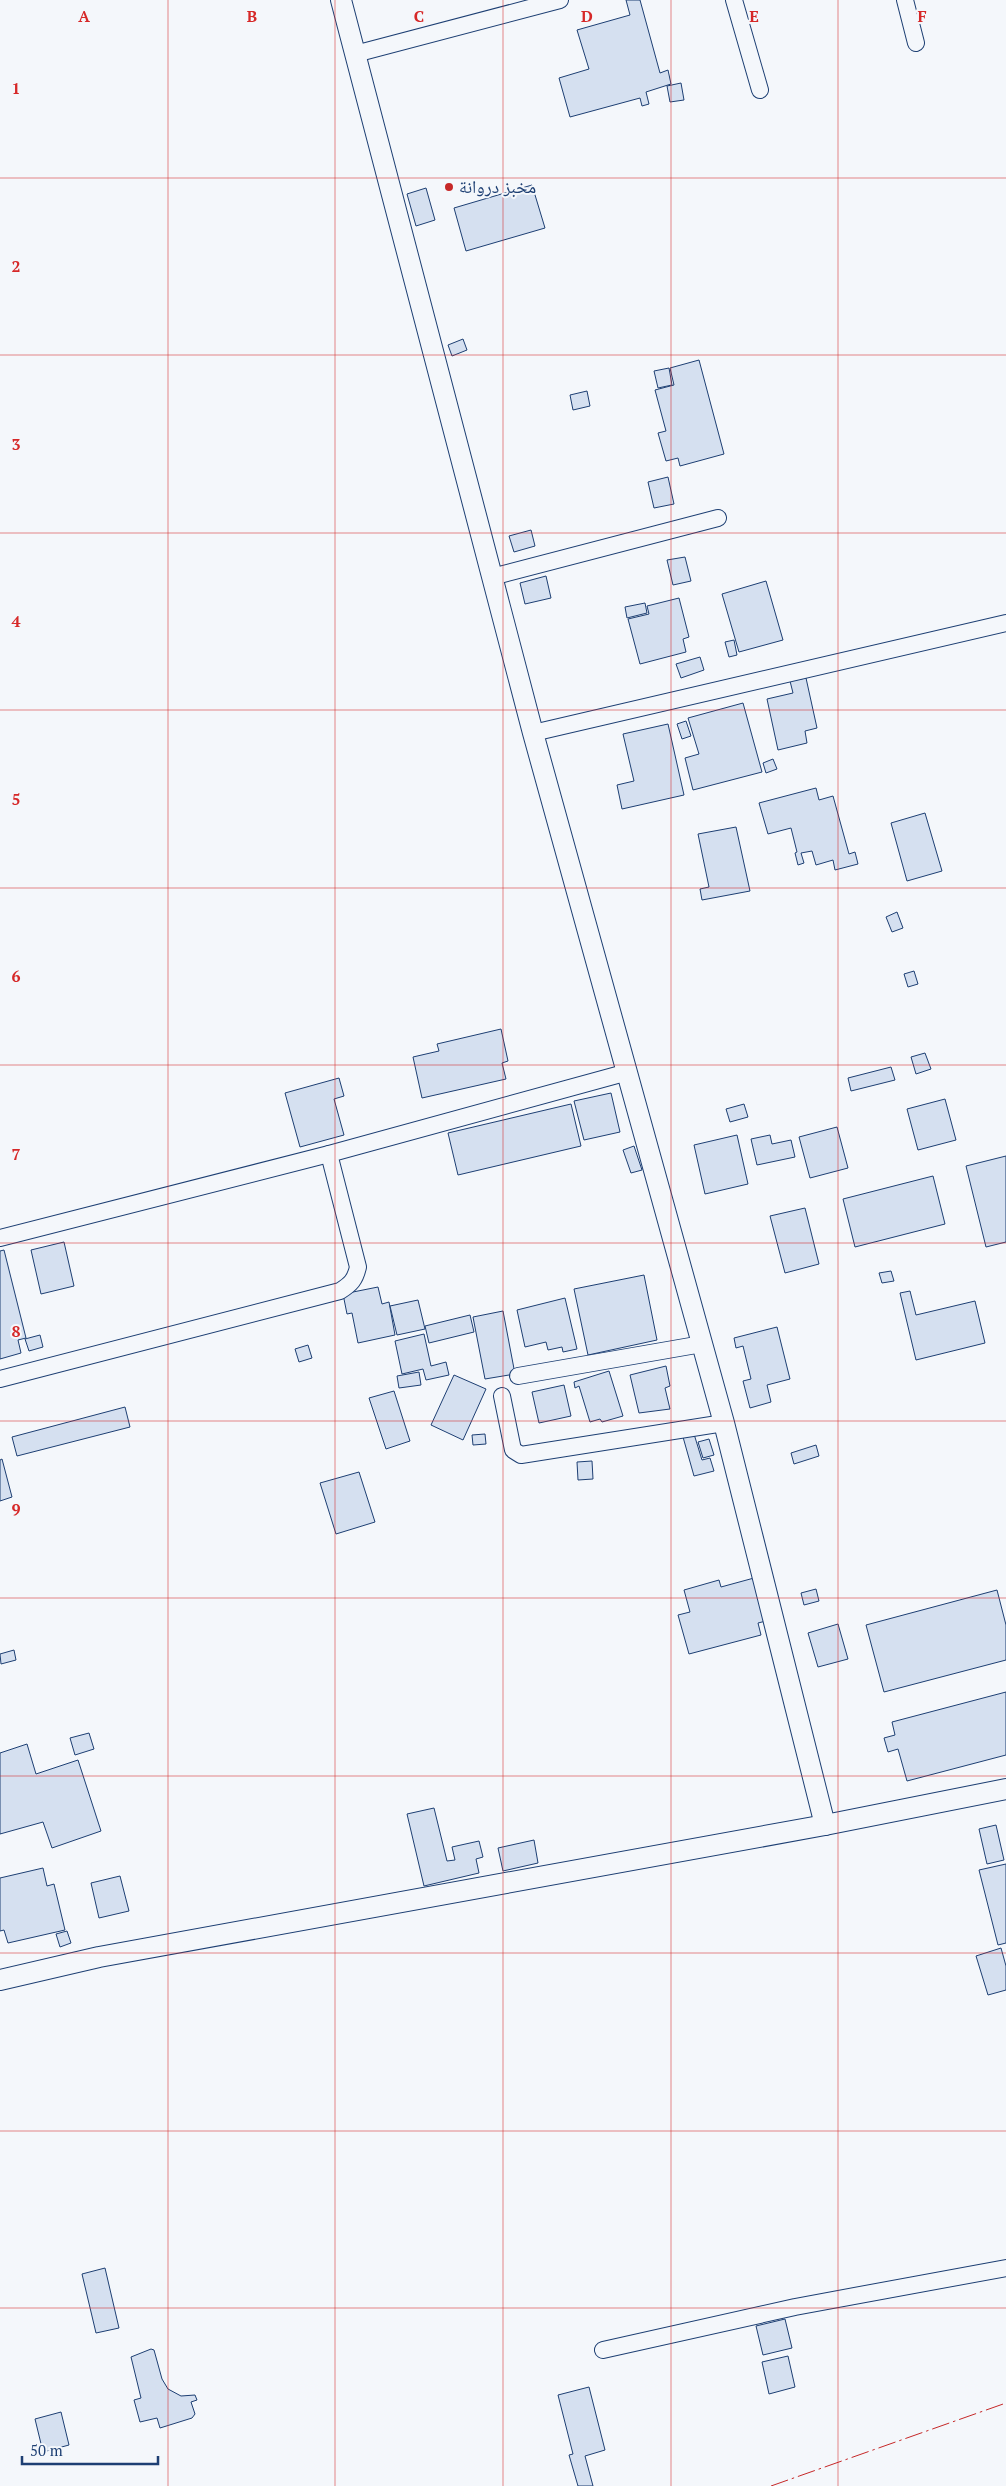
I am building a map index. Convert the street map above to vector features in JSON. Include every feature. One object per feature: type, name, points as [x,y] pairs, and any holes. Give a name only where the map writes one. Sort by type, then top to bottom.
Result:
[{"type":"street","points":[[340,0],[533,733],[724,1422],[825,1825]]},
{"type":"street","points":[[355,54],[560,0]]},
{"type":"street","points":[[734,0],[760,90]]},
{"type":"street","points":[[905,0],[916,43]]},
{"type":"street","points":[[492,577],[718,518]]},
{"type":"street","points":[[533,733],[1006,624]]},
{"type":"street","points":[[0,1238],[329,1154],[628,1072]]},
{"type":"street","points":[[0,1379],[340,1291],[349,1285],[356,1278],[358,1268],[329,1154]]},
{"type":"street","points":[[518,1376],[702,1344]]},
{"type":"street","points":[[502,1396],[513,1450],[522,1455],[724,1422]]},
{"type":"street","points":[[0,1980],[99,1957],[825,1825],[1006,1789]]},
{"type":"street","points":[[603,2350],[796,2307],[1006,2268]]},
{"type":"building","points":[[626,0],[640,0],[660,73],[668,70],[671,84],[646,92],[649,104],[642,106],[640,98],[570,117],[559,78],[589,69],[577,30],[630,15]]},
{"type":"building","points":[[681,83],[684,100],[670,102],[667,86]]},
{"type":"building","points":[[532,185],[545,228],[466,251],[454,208]]},
{"type":"building","points":[[426,188],[435,220],[416,226],[407,194]]},
{"type":"building","points":[[463,339],[467,350],[452,356],[448,345]]},
{"type":"building","points":[[699,360],[724,454],[680,466],[678,458],[666,461],[658,433],[666,431],[655,390],[674,385],[670,368]]},
{"type":"building","points":[[669,368],[672,385],[658,388],[654,371]]},
{"type":"building","points":[[587,391],[590,406],[573,410],[570,395]]},
{"type":"building","points":[[668,477],[674,504],[654,508],[648,482]]},
{"type":"building","points":[[531,530],[535,546],[514,552],[509,536]]},
{"type":"building","points":[[685,557],[691,581],[673,585],[667,560]]},
{"type":"building","points":[[546,576],[551,598],[525,604],[520,583]]},
{"type":"building","points":[[766,581],[783,640],[739,652],[722,594]]},
{"type":"building","points":[[679,598],[689,637],[683,639],[686,652],[640,664],[628,619],[649,614],[647,606]]},
{"type":"building","points":[[645,603],[647,613],[627,618],[625,607]]},
{"type":"building","points":[[734,640],[737,655],[729,657],[725,642]]},
{"type":"building","points":[[700,657],[704,670],[681,678],[676,664]]},
{"type":"building","points":[[806,678],[817,728],[805,731],[807,743],[778,750],[767,699],[793,693],[790,681]]},
{"type":"building","points":[[743,703],[762,772],[693,790],[685,758],[699,754],[688,718]]},
{"type":"building","points":[[686,721],[691,736],[682,739],[677,724]]},
{"type":"building","points":[[668,724],[684,795],[622,809],[617,785],[634,781],[623,734]]},
{"type":"building","points":[[773,759],[777,769],[766,773],[763,763]]},
{"type":"building","points":[[816,788],[819,800],[833,796],[849,854],[855,852],[858,864],[835,870],[833,860],[816,865],[812,851],[801,853],[804,863],[798,865],[791,828],[768,834],[759,803]]},
{"type":"building","points":[[925,813],[942,871],[907,881],[891,823]]},
{"type":"building","points":[[736,827],[750,891],[702,900],[700,889],[709,887],[698,834]]},
{"type":"building","points":[[897,912],[903,928],[892,932],[886,917]]},
{"type":"building","points":[[914,971],[918,984],[908,987],[904,974]]},
{"type":"building","points":[[501,1029],[508,1061],[502,1063],[506,1079],[422,1098],[413,1057],[439,1051],[437,1044]]},
{"type":"building","points":[[925,1053],[931,1069],[916,1074],[911,1057]]},
{"type":"building","points":[[891,1067],[895,1080],[851,1091],[848,1078]]},
{"type":"building","points":[[339,1078],[344,1096],[334,1099],[344,1135],[300,1147],[285,1093]]},
{"type":"building","points":[[611,1093],[620,1132],[584,1140],[574,1101]]},
{"type":"building","points":[[945,1099],[956,1140],[918,1150],[907,1109]]},
{"type":"building","points":[[571,1104],[581,1146],[458,1175],[448,1133]]},
{"type":"building","points":[[744,1104],[748,1117],[730,1122],[726,1109]]},
{"type":"building","points":[[837,1127],[848,1168],[810,1178],[799,1137]]},
{"type":"building","points":[[737,1135],[748,1184],[705,1194],[694,1145]]},
{"type":"building","points":[[770,1135],[772,1144],[791,1140],[795,1157],[757,1165],[751,1139]]},
{"type":"building","points":[[634,1146],[642,1170],[631,1173],[623,1150]]},
{"type":"building","points":[[1006,1156],[1006,1242],[986,1247],[966,1166]]},
{"type":"building","points":[[933,1176],[945,1224],[855,1247],[843,1199]]},
{"type":"building","points":[[805,1208],[819,1264],[785,1273],[770,1216]]},
{"type":"building","points":[[64,1242],[74,1286],[41,1294],[31,1250]]},
{"type":"building","points":[[4,1250],[26,1338],[18,1340],[21,1353],[0,1359],[0,1251]]},
{"type":"building","points":[[891,1271],[894,1281],[882,1283],[879,1273]]},
{"type":"building","points":[[644,1275],[657,1340],[588,1355],[574,1289]]},
{"type":"building","points":[[378,1287],[382,1304],[389,1302],[395,1335],[358,1343],[352,1313],[347,1314],[343,1294]]},
{"type":"building","points":[[910,1291],[916,1315],[975,1301],[985,1343],[916,1360],[900,1293]]},
{"type":"building","points":[[565,1298],[577,1349],[563,1352],[562,1347],[548,1350],[546,1342],[525,1347],[517,1310]]},
{"type":"building","points":[[418,1300],[425,1329],[397,1335],[390,1306]]},
{"type":"building","points":[[503,1311],[515,1374],[485,1379],[473,1317]]},
{"type":"building","points":[[470,1315],[474,1332],[429,1343],[425,1326]]},
{"type":"building","points":[[777,1327],[790,1379],[767,1385],[771,1402],[750,1408],[743,1381],[751,1379],[743,1346],[736,1348],[734,1338]]},
{"type":"building","points":[[424,1334],[431,1366],[446,1362],[449,1375],[426,1380],[423,1369],[402,1374],[395,1341]]},
{"type":"building","points":[[40,1335],[43,1347],[29,1351],[25,1339]]},
{"type":"building","points":[[308,1345],[312,1358],[299,1362],[295,1349]]},
{"type":"building","points":[[666,1366],[670,1386],[665,1388],[670,1409],[639,1413],[630,1375]]},
{"type":"building","points":[[609,1371],[623,1416],[602,1422],[600,1419],[590,1422],[579,1386],[575,1388],[574,1382]]},
{"type":"building","points":[[419,1372],[421,1385],[399,1388],[397,1376]]},
{"type":"building","points":[[454,1375],[486,1389],[463,1440],[431,1425]]},
{"type":"building","points":[[564,1385],[571,1416],[539,1423],[532,1392]]},
{"type":"building","points":[[394,1391],[410,1441],[386,1449],[369,1398]]},
{"type":"building","points":[[125,1407],[130,1427],[17,1456],[12,1437]]},
{"type":"building","points":[[485,1434],[486,1444],[473,1445],[472,1435]]},
{"type":"building","points":[[694,1434],[702,1460],[710,1458],[714,1471],[694,1476],[683,1437]]},
{"type":"building","points":[[709,1439],[714,1455],[703,1458],[698,1442]]},
{"type":"building","points":[[816,1445],[819,1456],[794,1464],[791,1453]]},
{"type":"building","points":[[2,1459],[12,1497],[0,1501],[0,1460]]},
{"type":"building","points":[[592,1461],[593,1479],[578,1480],[577,1462]]},
{"type":"building","points":[[359,1472],[375,1522],[336,1534],[320,1483]]},
{"type":"building","points":[[754,1578],[766,1621],[758,1623],[761,1635],[689,1654],[678,1615],[690,1612],[684,1590],[719,1580],[721,1587]]},
{"type":"building","points":[[816,1589],[819,1601],[804,1605],[801,1593]]},
{"type":"building","points":[[997,1590],[1006,1625],[1006,1660],[884,1692],[866,1625]]},
{"type":"building","points":[[838,1624],[848,1659],[818,1667],[808,1633]]},
{"type":"building","points":[[14,1650],[16,1660],[1,1664],[0,1654]]},
{"type":"building","points":[[1006,1692],[1006,1755],[907,1781],[898,1749],[888,1752],[884,1738],[895,1735],[892,1722]]},
{"type":"building","points":[[89,1733],[94,1749],[75,1755],[70,1738]]},
{"type":"building","points":[[27,1744],[36,1774],[78,1760],[101,1831],[52,1848],[43,1822],[0,1834],[0,1753]]},
{"type":"building","points":[[434,1808],[447,1861],[455,1860],[452,1847],[479,1841],[483,1857],[476,1859],[479,1873],[424,1886],[407,1814]]},
{"type":"building","points":[[996,1825],[1004,1860],[987,1864],[979,1829]]},
{"type":"building","points":[[534,1840],[538,1863],[503,1871],[498,1848]]},
{"type":"building","points":[[1006,1864],[1006,1943],[998,1945],[979,1870]]},
{"type":"building","points":[[43,1868],[47,1886],[54,1884],[65,1930],[8,1943],[4,1930],[0,1931],[0,1878]]},
{"type":"building","points":[[120,1876],[129,1911],[99,1918],[91,1883]]},
{"type":"building","points":[[67,1931],[71,1943],[60,1947],[56,1934]]},
{"type":"building","points":[[1001,1948],[1006,1966],[1006,1990],[988,1995],[976,1956]]},
{"type":"building","points":[[105,2268],[119,2328],[96,2333],[82,2274]]},
{"type":"building","points":[[785,2319],[792,2348],[763,2355],[756,2326]]},
{"type":"building","points":[[151,2349],[154,2350],[162,2379],[168,2389],[181,2396],[195,2395],[197,2400],[191,2402],[195,2414],[192,2418],[160,2428],[157,2418],[140,2422],[134,2400],[141,2398],[131,2357]]},
{"type":"building","points":[[788,2356],[795,2387],[769,2394],[762,2362]]},
{"type":"building","points":[[589,2387],[605,2450],[585,2456],[593,2486],[578,2486],[569,2455],[573,2454],[558,2395]]},
{"type":"building","points":[[61,2412],[69,2445],[43,2452],[35,2419]]},
{"type":"power","points":[[771,2486],[1006,2403]]},
{"type":"place","name":"مخبز دروانة","points":[[449,187]]}]
